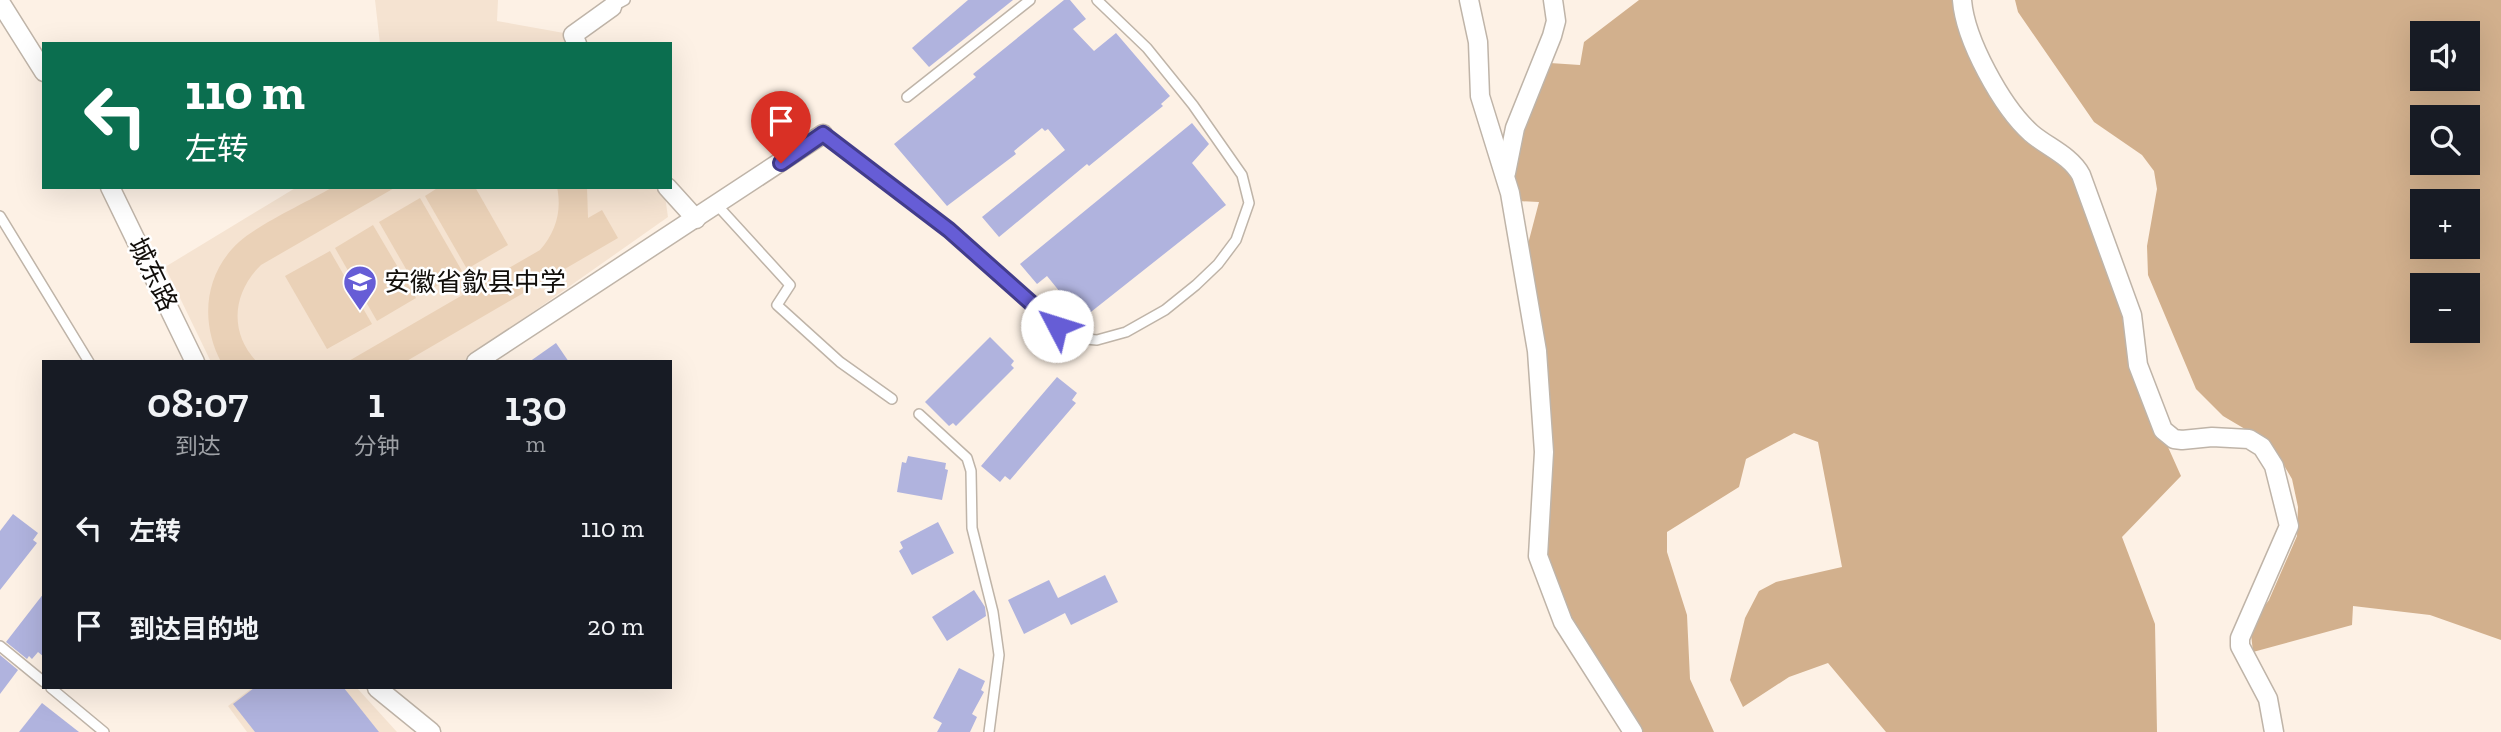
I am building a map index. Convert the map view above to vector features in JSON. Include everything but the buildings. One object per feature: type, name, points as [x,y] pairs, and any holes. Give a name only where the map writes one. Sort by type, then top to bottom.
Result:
[{"type":"street","points":[[1469,0],[1478,42],[1480,96],[1506,177],[1537,351],[1542,402],[1543,475],[1538,556],[1563,622],[1633,732]]},
{"type":"street","points":[[1506,177],[1515,128],[1556,21],[1553,0]]},
{"type":"street","points":[[1962,0],[1968,32],[2009,111],[2034,136],[2071,161],[2081,175],[2132,315],[2138,365],[2163,430],[2182,440],[2211,437],[2249,439],[2262,447],[2274,466],[2289,526],[2240,638],[2240,646],[2268,699],[2274,732]]},
{"type":"street","points":[[0,2],[42,69]]},
{"type":"street","points":[[575,42],[573,35],[619,4]]},
{"type":"street","points":[[479,360],[823,134]]},
{"type":"street","name":"城东路","points":[[111,189],[194,360]]},
{"type":"street","points":[[669,189],[696,219]]},
{"type":"street","points":[[378,689],[431,732]]},
{"type":"lane","points":[[907,97],[1030,0]]},
{"type":"lane","points":[[823,134],[949,230],[1041,313],[1073,338],[1097,340],[1126,332],[1165,310],[1218,264],[1236,240],[1249,203],[1242,175],[1193,104],[1147,48],[1097,0]]},
{"type":"lane","points":[[717,205],[790,285],[777,305],[840,362],[892,399]]},
{"type":"lane","points":[[0,216],[88,360]]},
{"type":"lane","points":[[919,414],[967,458],[971,471],[972,528],[993,612],[999,656],[989,732]]},
{"type":"lane","points":[[0,646],[42,680]]},
{"type":"lane","points":[[52,689],[104,732]]},
{"type":"lane","points":[[87,732],[93,723]]},
{"type":"shaded area","points":[[375,0],[498,0],[497,21],[564,33],[567,42],[380,42]]},
{"type":"shaded area","points":[[1639,0],[1956,0],[1961,37],[2003,117],[2025,141],[2061,164],[2070,174],[2126,313],[2133,369],[2181,476],[2122,537],[2155,624],[2157,732],[1886,732],[1828,663],[1789,677],[1743,707],[1730,680],[1745,618],[1759,591],[1776,582],[1842,567],[1818,442],[1794,433],[1746,459],[1739,487],[1667,532],[1667,552],[1687,615],[1690,679],[1714,732],[1643,732],[1573,625],[1543,543],[1528,244],[1539,202],[1518,201],[1510,169],[1550,63],[1580,65],[1584,42]]},
{"type":"shaded area","points":[[2015,0],[2501,0],[2501,640],[2430,615],[2353,606],[2352,625],[2253,652],[2251,634],[2257,616],[2269,600],[2297,536],[2298,507],[2292,479],[2272,445],[2223,416],[2196,389],[2148,275],[2147,246],[2157,189],[2154,171],[2142,155],[2094,122],[2018,12]]},
{"type":"shaded area","name":"安徽省歙县中学","points":[[294,189],[659,189],[665,196],[668,217],[465,360],[210,360],[165,267]]},
{"type":"shaded area","points":[[329,189],[393,189],[261,265],[244,288],[238,313],[242,339],[255,360],[220,360],[214,347],[208,315],[212,283],[218,269],[239,242],[284,213]]},
{"type":"shaded area","points":[[436,189],[476,189],[508,245],[467,269],[425,196]]},
{"type":"shaded area","points":[[557,189],[587,189],[588,218],[602,210],[618,238],[408,360],[350,360],[540,250],[550,236],[559,204]]},
{"type":"shaded area","points":[[420,198],[462,271],[421,295],[379,222]]},
{"type":"shaded area","points":[[373,225],[416,298],[377,321],[335,248]]},
{"type":"shaded area","points":[[330,251],[372,324],[327,349],[285,276]]},
{"type":"shaded area","points":[[251,689],[358,689],[397,732],[247,732],[228,706]]},
{"type":"place","name":"安徽省歙县中学","points":[[360,312]]},
{"type":"route","points":[[781,163],[823,134],[949,230],[1057,326]]}]
